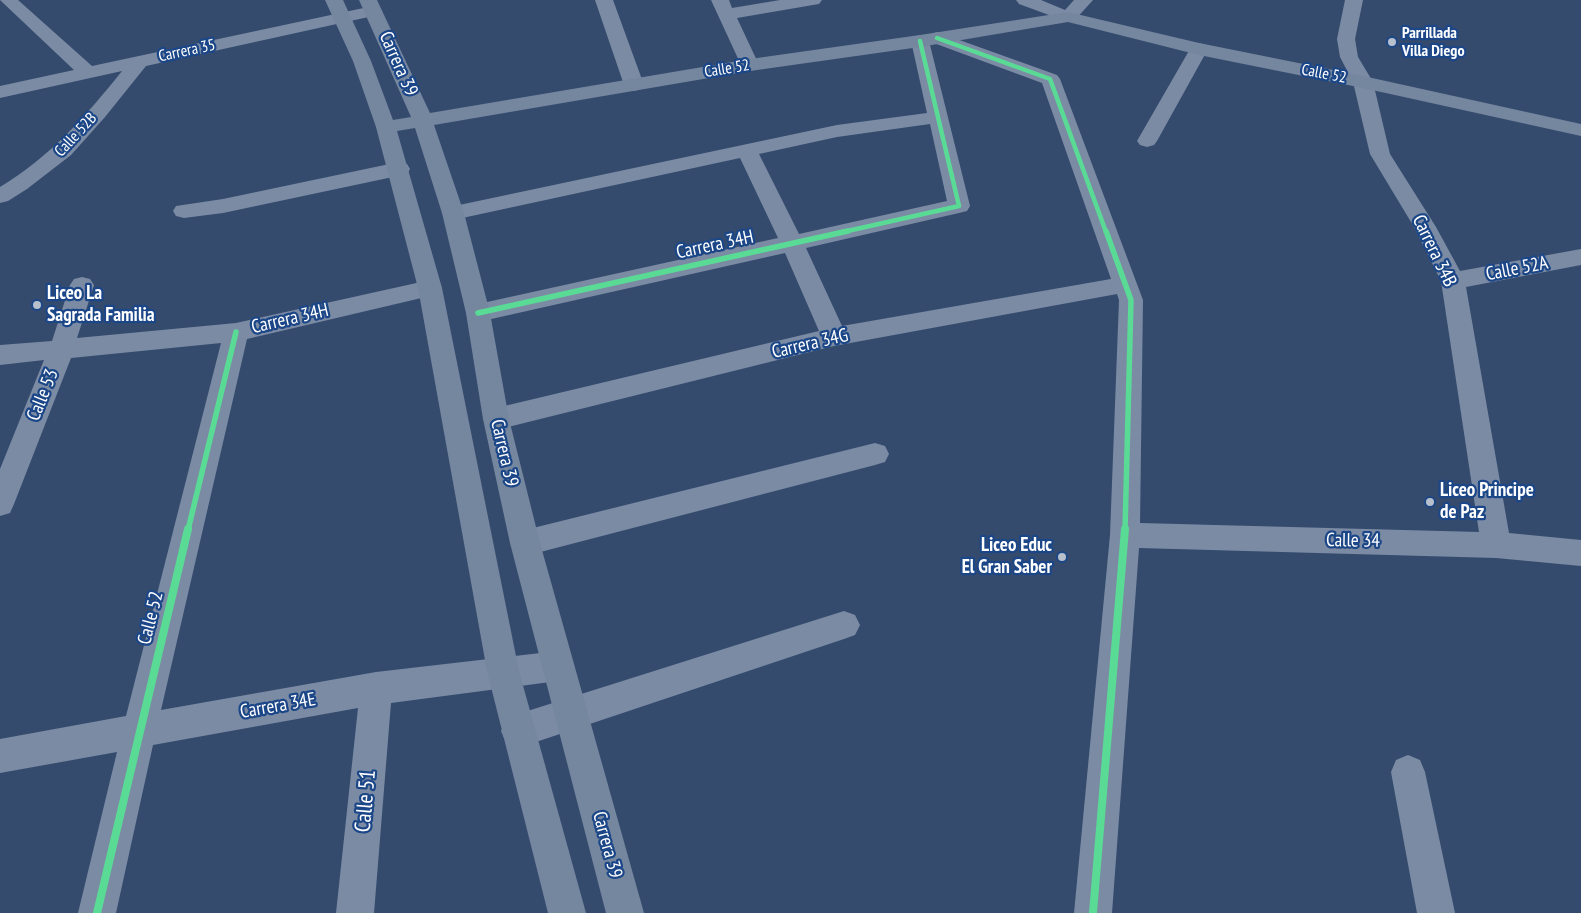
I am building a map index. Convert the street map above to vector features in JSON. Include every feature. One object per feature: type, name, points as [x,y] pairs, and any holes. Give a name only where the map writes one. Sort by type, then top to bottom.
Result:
[{"type":"main road","name":"Carrera 39","points":[[371,6],[423,121],[453,213],[478,313],[496,418],[525,543],[626,913]]},
{"type":"main road","name":"Carrera 39","points":[[338,9],[362,61],[386,127],[430,288],[503,670],[567,913]]},
{"type":"main road","name":"Calle 52","points":[[386,127],[750,65],[929,40],[1068,17],[1199,49],[1363,82],[1581,130]]},
{"type":"street","points":[[8,0],[87,72]]},
{"type":"street","points":[[604,0],[634,85]]},
{"type":"street","points":[[750,65],[723,7],[813,0]]},
{"type":"street","name":"Calle 52","points":[[1025,0],[1068,17]]},
{"type":"street","points":[[1068,17],[1084,0]]},
{"type":"street","name":"Carrera 34B","points":[[1354,0],[1346,39],[1349,57],[1363,82],[1380,154],[1425,227],[1453,281],[1496,545]]},
{"type":"street","name":"Carrera 35","points":[[0,92],[141,60],[338,9],[371,6]]},
{"type":"street","points":[[453,213],[710,160],[746,150],[837,131],[939,117],[929,40],[1050,79],[1131,300],[1125,535],[1093,913]]},
{"type":"street","points":[[1147,141],[1199,49]]},
{"type":"street","name":"Calle 52B","points":[[0,196],[52,161],[79,134],[141,60]]},
{"type":"street","name":"Carrera 34H","points":[[478,313],[959,206],[939,117]]},
{"type":"street","points":[[746,150],[792,243],[834,337]]},
{"type":"street","points":[[184,211],[224,206],[399,169]]},
{"type":"street","name":"Calle 52A","points":[[1453,281],[1581,257]]},
{"type":"street","name":"Carrera 34G","points":[[496,418],[834,337],[1126,284]]},
{"type":"street","name":"Calle 53","points":[[0,504],[62,347],[82,285]]},
{"type":"street","name":"Carrera 34H","points":[[0,355],[62,347],[236,332],[430,288]]},
{"type":"street","name":"Calle 52","points":[[97,913],[236,332]]},
{"type":"street","points":[[525,543],[875,454]]},
{"type":"street","name":"Calle 34","points":[[1125,535],[1496,545],[1581,553]]},
{"type":"street","points":[[518,731],[844,625]]},
{"type":"street","name":"Carrera 34E","points":[[0,756],[376,688],[503,670],[558,666]]},
{"type":"street","name":"Calle 51","points":[[355,913],[376,688]]},
{"type":"street","points":[[1408,772],[1436,913]]},
{"type":"cycle path","points":[[937,38],[1050,79],[1131,300],[1125,535],[1093,913]]},
{"type":"cycle path","points":[[478,313],[959,206],[920,41]]},
{"type":"cycle path","points":[[97,913],[236,332]]},
{"type":"place","name":"Parrillada Villa Diego","points":[[1392,42]]},
{"type":"place","name":"Liceo La Sagrada Familia","points":[[37,305]]},
{"type":"place","name":"Liceo Principe de Paz","points":[[1430,502]]},
{"type":"place","name":"Liceo Educ El Gran Saber","points":[[1062,557]]}]
